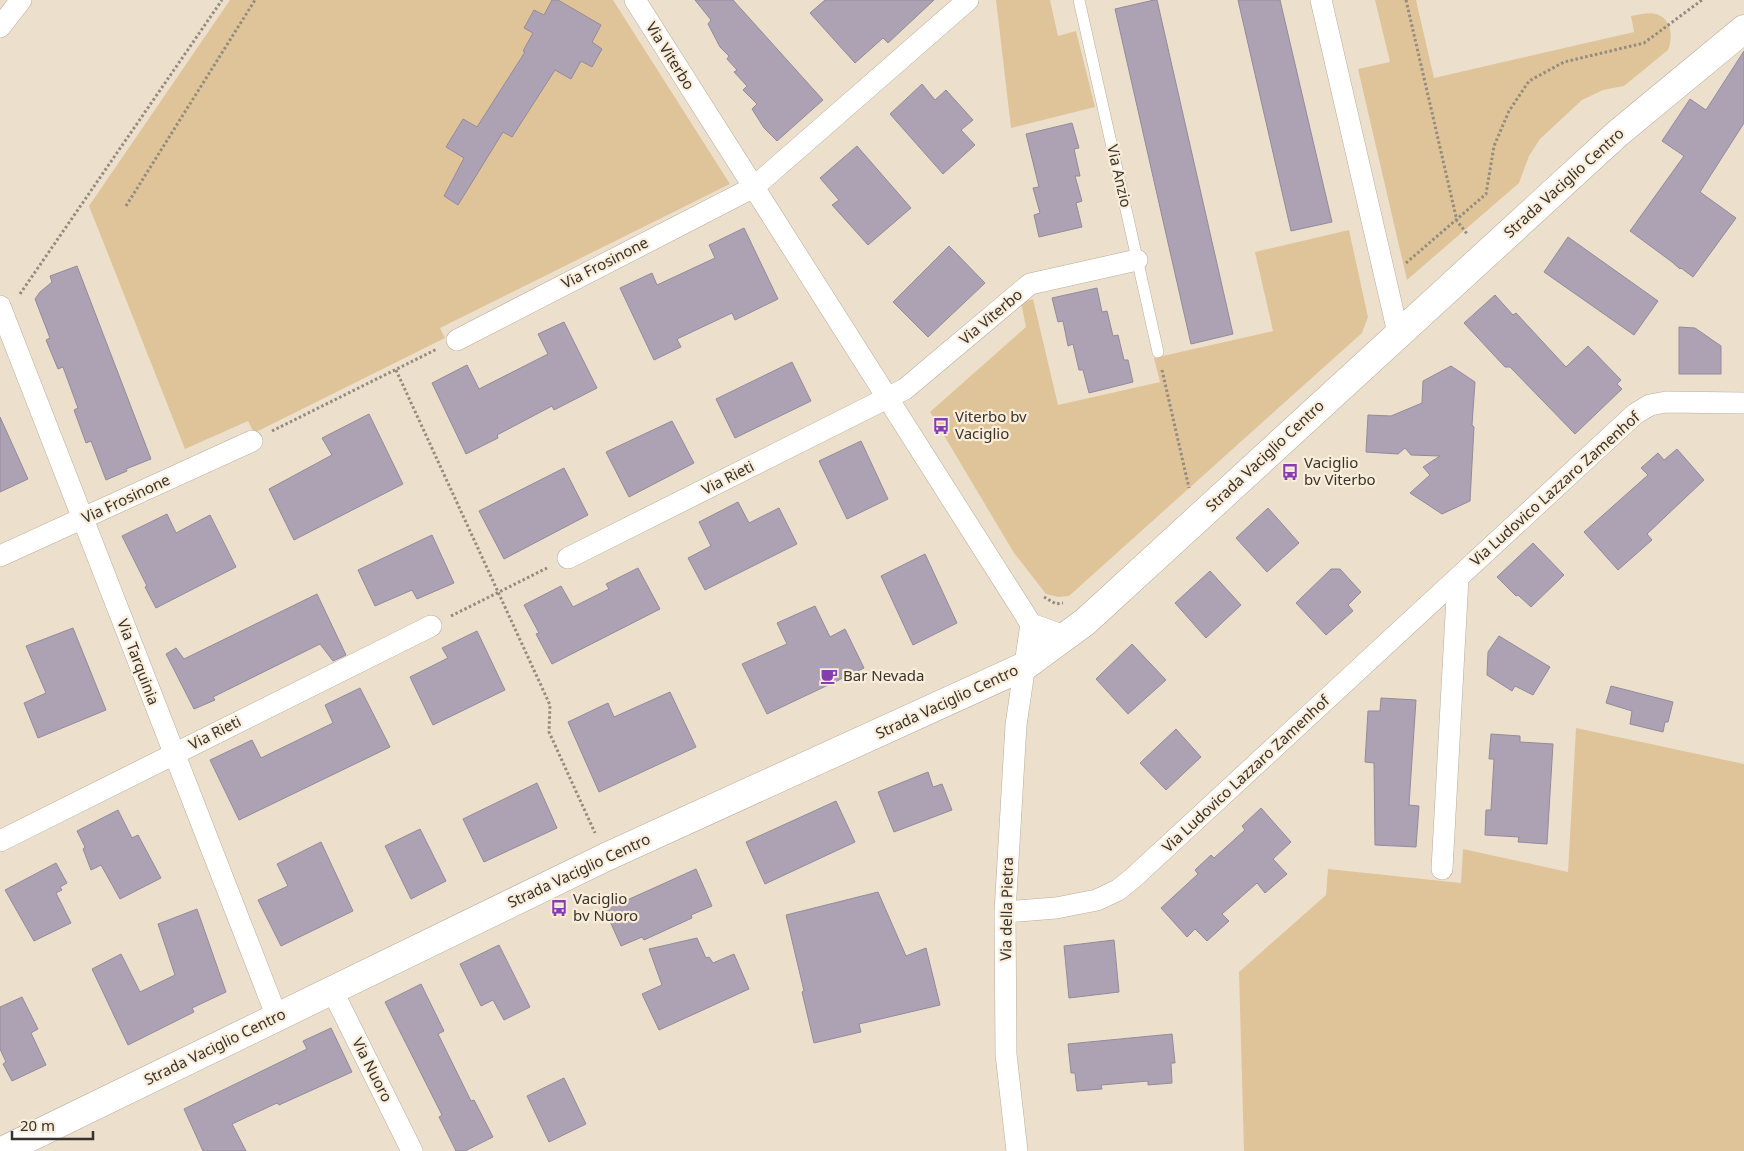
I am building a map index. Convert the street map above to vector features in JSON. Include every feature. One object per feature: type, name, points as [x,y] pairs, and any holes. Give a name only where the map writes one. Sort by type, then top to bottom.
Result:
[{"type":"street","points":[[0,27],[21,0]]},
{"type":"street","name":"Via Viterbo","points":[[635,0],[1031,624]]},
{"type":"street","points":[[754,187],[968,0]]},
{"type":"street","points":[[1321,0],[1398,333]]},
{"type":"street","name":"Strada Vaciglio Centro","points":[[2,1151],[30,1145],[277,1017],[606,857],[1025,666],[1085,622],[1617,134],[1744,29]]},
{"type":"street","name":"Via Frosinone","points":[[457,340],[754,187]]},
{"type":"street","name":"Via Viterbo","points":[[887,397],[905,389],[1030,284],[1138,260]]},
{"type":"street","name":"Via Tarquinia","points":[[2,312],[277,1017]]},
{"type":"street","name":"Via Rieti","points":[[568,558],[887,397]]},
{"type":"street","name":"Via Ludovico Lazzaro Zamenhof","points":[[1006,912],[1056,908],[1097,900],[1118,890],[1150,864],[1635,414],[1650,405],[1666,402],[1744,402]]},
{"type":"street","name":"Via Frosinone","points":[[0,556],[252,442]]},
{"type":"street","name":"Via Ludovico Lazzaro Zamenhof","points":[[1442,869],[1458,578]]},
{"type":"street","points":[[1025,666],[1031,624],[1066,636]]},
{"type":"street","name":"Via Rieti","points":[[0,841],[431,626]]},
{"type":"street","name":"Via della Pietra","points":[[1017,1151],[1006,1054],[1006,912],[1016,725],[1025,666]]},
{"type":"street","name":"Via Nuoro","points":[[332,990],[412,1151]]},
{"type":"lane","name":"Via Anzio","points":[[1079,0],[1158,352]]},
{"type":"path","points":[[2,312],[222,0]]},
{"type":"path","points":[[126,206],[255,0]]},
{"type":"path","points":[[1406,0],[1457,221],[1485,256]]},
{"type":"path","points":[[1384,271],[1403,266],[1486,194],[1494,146],[1509,111],[1529,82],[1564,62],[1644,43],[1702,0]]},
{"type":"path","points":[[252,442],[457,340]]},
{"type":"path","points":[[1158,352],[1191,494]]},
{"type":"path","points":[[396,370],[550,705],[549,732],[606,857]]},
{"type":"path","points":[[431,626],[568,558]]},
{"type":"path","points":[[1042,595],[1056,604],[1066,602]]},
{"type":"shaded area","points":[[230,0],[613,0],[730,184],[440,328],[445,338],[254,433],[248,421],[185,449],[89,206]]},
{"type":"shaded area","points":[[996,0],[1050,0],[1058,36],[1076,31],[1095,107],[1011,128]]},
{"type":"shaded area","points":[[1375,0],[1416,0],[1434,78],[1634,32],[1631,16],[1641,14],[1656,14],[1667,21],[1671,40],[1668,50],[1624,86],[1603,90],[1582,100],[1540,139],[1529,156],[1519,183],[1407,280],[1358,69],[1390,62]]},
{"type":"shaded area","points":[[1349,230],[1368,317],[1362,333],[1069,596],[1058,597],[1046,594],[1014,553],[930,412],[1026,327],[1021,302],[1033,299],[1058,405],[1160,382],[1154,358],[1273,331],[1255,252]]},
{"type":"shaded area","points":[[1576,728],[1744,764],[1744,1151],[1244,1151],[1239,972],[1326,895],[1328,869],[1461,883],[1463,849],[1568,872]]},
{"type":"building","points":[[552,0],[558,0],[601,25],[592,42],[602,49],[592,67],[581,61],[571,79],[555,70],[512,137],[503,132],[458,205],[444,196],[464,158],[446,147],[463,119],[477,127],[525,52],[523,51],[533,33],[524,28],[534,10],[544,15]]},
{"type":"building","points":[[695,0],[733,0],[823,100],[777,141],[764,128],[752,109],[757,104],[743,90],[747,86],[734,72],[737,70],[727,59],[729,56],[720,47],[708,24],[711,20]]},
{"type":"building","points":[[825,0],[934,0],[888,43],[883,38],[855,63],[810,13]]},
{"type":"building","points":[[1157,0],[1233,334],[1191,344],[1115,9]]},
{"type":"building","points":[[1238,0],[1280,0],[1332,222],[1291,231]]},
{"type":"building","points":[[1744,51],[1744,123],[1700,192],[1736,218],[1693,277],[1630,231],[1684,156],[1662,141],[1690,99],[1706,110]]},
{"type":"building","points":[[922,84],[935,100],[946,90],[973,120],[961,130],[975,145],[943,174],[890,114]]},
{"type":"building","points":[[1072,123],[1079,148],[1074,149],[1080,176],[1075,176],[1082,201],[1076,203],[1082,227],[1039,237],[1034,215],[1040,213],[1033,188],[1039,187],[1026,134]]},
{"type":"building","points":[[857,146],[911,208],[868,245],[832,205],[839,200],[820,178]]},
{"type":"building","points":[[744,228],[778,299],[735,320],[732,313],[677,339],[681,347],[654,360],[620,288],[652,273],[657,285],[715,258],[709,245]]},
{"type":"building","points":[[1568,237],[1658,301],[1634,335],[1544,272]]},
{"type":"building","points":[[949,246],[985,283],[928,337],[893,302]]},
{"type":"building","points":[[77,266],[151,459],[126,469],[127,471],[106,480],[91,441],[86,443],[74,410],[78,408],[63,367],[58,369],[46,340],[50,338],[35,299],[52,282],[50,276]]},
{"type":"building","points":[[1097,288],[1102,312],[1107,311],[1113,336],[1118,335],[1124,360],[1128,360],[1133,382],[1089,393],[1083,370],[1079,370],[1073,344],[1068,346],[1063,321],[1058,322],[1052,298]]},
{"type":"building","points":[[1495,295],[1513,315],[1516,313],[1566,367],[1588,346],[1621,380],[1617,384],[1622,389],[1575,434],[1510,367],[1505,367],[1464,323]]},
{"type":"building","points":[[564,322],[597,388],[554,410],[552,406],[497,435],[498,438],[466,454],[432,383],[467,365],[479,389],[548,354],[538,334]]},
{"type":"building","points":[[1679,327],[1695,328],[1721,346],[1721,374],[1679,374]]},
{"type":"building","points":[[792,362],[811,401],[735,438],[716,399]]},
{"type":"building","points":[[1451,366],[1475,382],[1470,501],[1442,514],[1410,493],[1430,475],[1423,467],[1440,456],[1411,455],[1405,448],[1398,454],[1366,452],[1368,415],[1391,416],[1422,403],[1423,381]]},
{"type":"building","points":[[369,414],[403,484],[294,540],[269,489],[332,455],[322,438]]},
{"type":"building","points":[[0,417],[28,479],[0,492]]},
{"type":"building","points":[[672,421],[694,463],[629,497],[606,452]]},
{"type":"building","points":[[861,441],[888,499],[847,519],[819,461]]},
{"type":"building","points":[[1677,449],[1704,480],[1647,534],[1652,540],[1618,570],[1584,532],[1648,475],[1641,468],[1658,453],[1664,460]]},
{"type":"building","points":[[564,468],[588,515],[504,559],[479,511]]},
{"type":"building","points":[[738,502],[749,523],[779,508],[797,544],[705,590],[688,558],[711,546],[699,522]]},
{"type":"building","points":[[1268,508],[1299,543],[1267,572],[1236,538]]},
{"type":"building","points":[[167,514],[176,533],[210,515],[236,567],[156,608],[122,536]]},
{"type":"building","points":[[432,535],[454,583],[417,599],[412,590],[375,606],[358,570]]},
{"type":"building","points":[[1533,543],[1564,575],[1531,607],[1518,595],[1516,596],[1497,577]]},
{"type":"building","points":[[925,554],[957,623],[913,645],[881,576]]},
{"type":"building","points":[[638,568],[660,609],[552,664],[536,634],[539,633],[524,605],[561,586],[573,607],[609,589],[606,584]]},
{"type":"building","points":[[1331,569],[1340,569],[1361,592],[1348,605],[1353,611],[1326,635],[1296,603]]},
{"type":"building","points":[[1210,571],[1241,605],[1206,638],[1175,603]]},
{"type":"building","points":[[317,594],[346,655],[333,661],[320,644],[213,697],[215,700],[194,709],[166,654],[176,648],[184,659]]},
{"type":"building","points":[[815,606],[830,637],[845,629],[864,668],[767,714],[742,664],[787,644],[777,623]]},
{"type":"building","points":[[73,628],[106,710],[38,738],[24,703],[46,693],[26,646]]},
{"type":"building","points":[[477,631],[505,690],[433,725],[410,677],[448,658],[442,648]]},
{"type":"building","points":[[1499,636],[1550,667],[1533,695],[1515,686],[1512,691],[1487,675],[1488,652]]},
{"type":"building","points":[[1132,644],[1166,680],[1128,714],[1096,679]]},
{"type":"building","points":[[1611,686],[1673,702],[1668,722],[1665,722],[1663,732],[1630,724],[1632,711],[1606,703]]},
{"type":"building","points":[[360,688],[390,747],[239,820],[210,760],[252,740],[261,758],[333,723],[325,705]]},
{"type":"building","points":[[670,692],[696,747],[599,792],[568,722],[608,703],[614,717]]},
{"type":"building","points":[[1381,698],[1416,700],[1409,805],[1419,806],[1416,847],[1375,845],[1374,763],[1365,762],[1368,711],[1380,711]]},
{"type":"building","points":[[1176,729],[1201,757],[1166,790],[1140,763]]},
{"type":"building","points":[[1491,734],[1520,736],[1520,742],[1553,744],[1547,844],[1518,842],[1519,837],[1485,835],[1486,810],[1491,810],[1494,759],[1489,759]]},
{"type":"building","points":[[928,772],[933,787],[942,784],[952,810],[894,832],[878,792]]},
{"type":"building","points":[[537,783],[557,828],[484,862],[463,819]]},
{"type":"building","points":[[836,801],[855,842],[765,884],[746,842]]},
{"type":"building","points":[[1261,808],[1291,842],[1273,859],[1287,874],[1265,893],[1257,883],[1222,914],[1229,921],[1207,941],[1195,929],[1187,937],[1161,908],[1198,874],[1195,870],[1211,855],[1214,858],[1245,830],[1242,826]]},
{"type":"building","points":[[118,810],[132,838],[138,835],[161,878],[120,899],[101,865],[91,870],[83,849],[85,847],[77,831]]},
{"type":"building","points":[[420,829],[446,881],[411,899],[385,846]]},
{"type":"building","points":[[321,842],[353,911],[281,946],[258,900],[288,886],[277,864]]},
{"type":"building","points":[[56,863],[67,883],[60,887],[62,890],[56,893],[71,923],[34,941],[5,890]]},
{"type":"building","points":[[696,869],[712,906],[691,915],[692,918],[644,940],[642,937],[621,946],[605,910]]},
{"type":"building","points":[[878,892],[906,956],[926,948],[940,1005],[859,1024],[861,1032],[814,1043],[786,915]]},
{"type":"building","points":[[197,909],[226,992],[192,1008],[194,1012],[128,1045],[92,969],[121,954],[140,992],[175,975],[158,924]]},
{"type":"building","points":[[697,938],[706,958],[709,957],[713,963],[734,954],[749,989],[659,1030],[642,994],[662,985],[649,949]]},
{"type":"building","points":[[1114,940],[1119,992],[1069,998],[1064,946]]},
{"type":"building","points":[[499,945],[530,1007],[504,1020],[493,1000],[481,1006],[460,964]]},
{"type":"building","points":[[421,984],[444,1031],[438,1034],[471,1101],[474,1100],[493,1137],[465,1151],[456,1151],[439,1117],[442,1115],[385,1002]]},
{"type":"building","points":[[22,997],[38,1029],[31,1033],[46,1065],[12,1081],[3,1064],[6,1062],[0,1049],[0,1007]]},
{"type":"building","points":[[331,1028],[352,1072],[232,1124],[246,1151],[203,1151],[184,1109],[307,1049],[303,1041]]},
{"type":"building","points":[[1172,1034],[1175,1063],[1171,1063],[1172,1083],[1148,1085],[1148,1081],[1101,1085],[1102,1089],[1077,1091],[1075,1073],[1071,1073],[1068,1044]]},
{"type":"building","points":[[564,1078],[586,1124],[549,1142],[527,1096]]},
{"type":"place","name":"Viterbo bv Vaciglio","points":[[941,426]]},
{"type":"place","name":"Vaciglio bv Viterbo","points":[[1290,472]]},
{"type":"place","name":"Bar Nevada","points":[[829,676]]},
{"type":"place","name":"Vaciglio bv Nuoro","points":[[559,908]]}]
